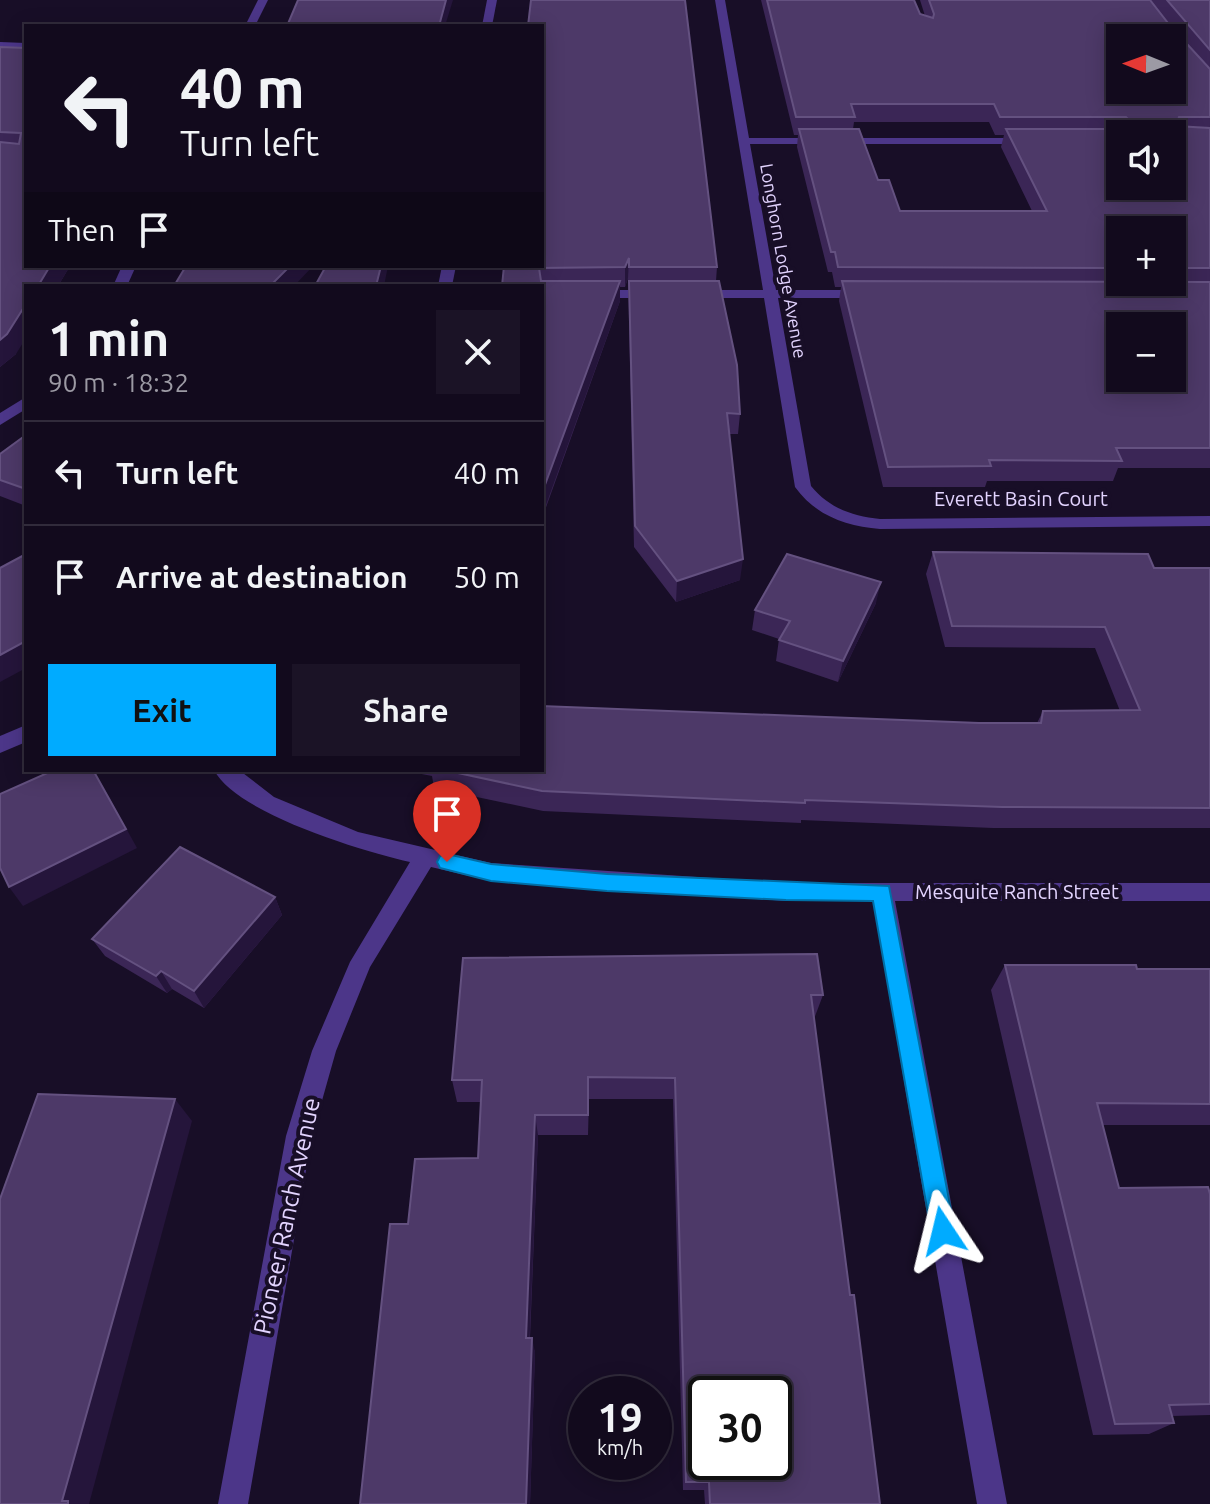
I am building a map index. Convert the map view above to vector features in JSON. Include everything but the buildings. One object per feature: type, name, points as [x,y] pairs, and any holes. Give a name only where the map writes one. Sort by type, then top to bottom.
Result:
[{"type":"street","points":[[251,24],[263,0]]},
{"type":"street","points":[[487,24],[492,0]]},
{"type":"street","name":"Longhorn Lodge Avenue","points":[[720,0],[803,487],[814,502],[834,513]]},
{"type":"street","points":[[0,45],[24,46]]},
{"type":"street","points":[[744,141],[1042,141]]},
{"type":"street","points":[[544,294],[663,294]]},
{"type":"street","points":[[678,294],[879,294]]},
{"type":"street","points":[[0,420],[24,403]]},
{"type":"street","name":"Everett Basin Court","points":[[834,513],[855,522],[880,524],[1210,521]]},
{"type":"street","points":[[0,745],[24,734]]},
{"type":"street","name":"Mesquite Ranch Street","points":[[227,772],[267,803],[355,840],[491,872],[786,892],[1210,892]]},
{"type":"street","name":"Pioneer Ranch Avenue","points":[[233,1504],[296,1151],[311,1094],[324,1051],[361,962],[425,857]]},
{"type":"street","points":[[882,892],[992,1504]]},
{"type":"route","points":[[447,862],[491,872],[607,882],[786,892],[882,892],[943,1231]]}]
